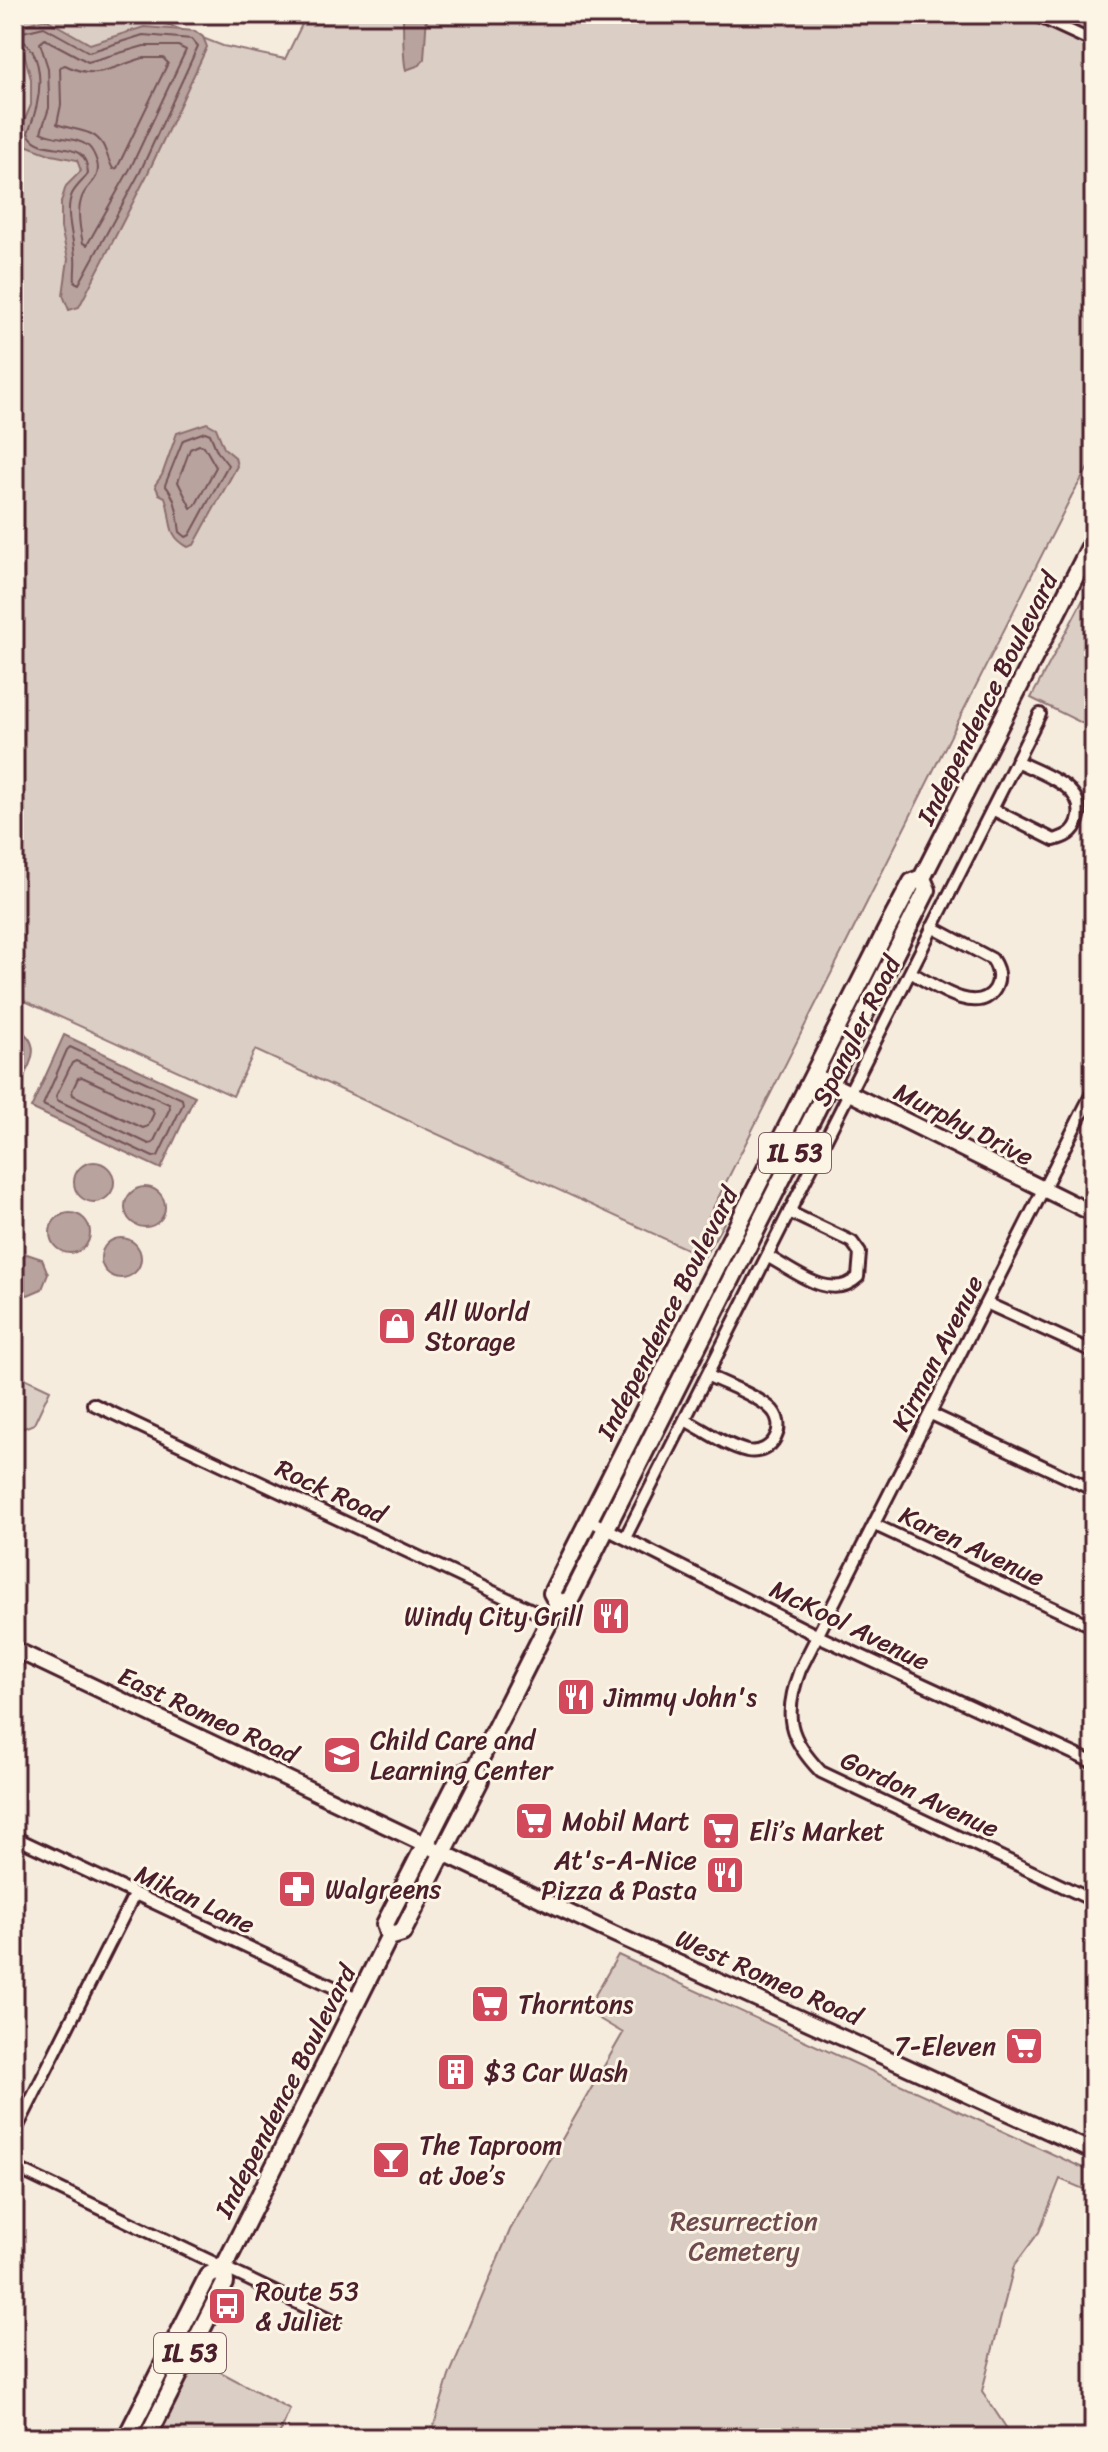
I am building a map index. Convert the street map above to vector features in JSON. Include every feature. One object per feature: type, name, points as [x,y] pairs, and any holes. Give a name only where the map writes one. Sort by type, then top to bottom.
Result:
[{"type":"main road","name":"Independence Boulevard","points":[[554,1611],[552,1593],[912,882],[922,878],[1094,539]]},
{"type":"main road","name":"Independence Boulevard","points":[[147,2438],[225,2283],[224,2267],[389,1937],[385,1924],[461,1774],[476,1767],[554,1611],[570,1600],[927,890],[922,878]]},
{"type":"main road","name":"Murphy Drive","points":[[813,1075],[1094,1214]]},
{"type":"main road","name":"East Romeo Road","points":[[14,1649],[426,1843]]},
{"type":"main road","name":"Independence Boulevard","points":[[389,1937],[402,1933],[444,1851],[480,1780],[476,1767]]},
{"type":"main road","name":"West Romeo Road","points":[[426,1843],[614,1934],[1094,2152]]},
{"type":"main road","name":"Independence Boulevard","points":[[126,2438],[208,2276],[224,2267]]},
{"type":"street","points":[[1033,14],[1094,42]]},
{"type":"street","name":"Spangler Road","points":[[625,1538],[1040,714]]},
{"type":"street","points":[[992,809],[1054,840],[1065,837],[1076,826],[1080,809],[1071,790],[1016,761]]},
{"type":"street","points":[[910,972],[969,1001],[981,1000],[995,988],[998,970],[992,959],[932,927]]},
{"type":"street","name":"Kirman Avenue","points":[[818,1636],[1094,1089]]},
{"type":"street","points":[[767,1256],[826,1287],[849,1286],[858,1277],[860,1253],[852,1242],[789,1212]]},
{"type":"street","points":[[986,1303],[1094,1352]]},
{"type":"street","points":[[685,1420],[745,1451],[758,1452],[772,1445],[779,1431],[778,1417],[769,1407],[707,1375]]},
{"type":"street","name":"Rock Road","points":[[93,1404],[554,1611]]},
{"type":"street","points":[[931,1414],[1094,1490]]},
{"type":"street","name":"McKool Avenue","points":[[589,1520],[818,1636],[1094,1763]]},
{"type":"street","name":"Karen Avenue","points":[[875,1525],[1094,1627]]},
{"type":"street","name":"Gordon Avenue","points":[[818,1636],[792,1691],[790,1720],[800,1750],[821,1772],[1094,1901]]},
{"type":"street","name":"Mikan Lane","points":[[14,1837],[359,1999]]},
{"type":"street","points":[[14,2134],[134,1895]]},
{"type":"street","points":[[14,2167],[335,2321]]},
{"type":"green space","points":[[14,14],[141,14],[223,46],[285,59],[307,14],[1094,14],[1094,458],[1072,495],[709,1216],[724,1223],[704,1257],[255,1050],[233,1096],[14,996]]},
{"type":"green space","points":[[1094,579],[1094,729],[1031,698]]},
{"type":"green space","points":[[14,1373],[50,1390],[34,1424],[14,1432]]},
{"type":"green space","name":"Resurrection Cemetery","points":[[618,1955],[1094,2173],[1088,2191],[1060,2179],[1039,2232],[1014,2266],[982,2391],[1013,2438],[430,2438],[449,2376],[510,2230],[623,2033],[586,2011]]},
{"type":"green space","points":[[196,2359],[290,2409],[278,2438],[155,2438]]},
{"type":"water","points":[[403,14],[427,14],[424,59],[420,65],[406,70],[404,51]]},
{"type":"water","points":[[46,19],[90,44],[144,27],[195,31],[203,37],[207,47],[147,175],[79,307],[69,310],[63,295],[68,259],[61,228],[61,202],[66,186],[81,171],[77,160],[25,145],[19,133],[31,105],[31,79],[24,53],[14,40],[14,27]]},
{"type":"water","points":[[207,423],[216,428],[224,448],[235,457],[237,466],[194,545],[188,547],[173,532],[165,497],[159,494],[155,485],[162,475],[177,433]]},
{"type":"water","points":[[14,1026],[25,1033],[33,1049],[29,1066],[14,1095]]},
{"type":"water","points":[[64,1035],[195,1096],[161,1169],[31,1108]]},
{"type":"water","points":[[94,1162],[108,1168],[114,1182],[108,1196],[94,1202],[80,1196],[74,1182],[80,1168]]},
{"type":"water","points":[[145,1187],[159,1193],[165,1207],[159,1221],[145,1227],[131,1221],[125,1207],[131,1193]]},
{"type":"water","points":[[70,1213],[84,1219],[90,1233],[84,1247],[70,1253],[56,1247],[50,1233],[56,1219]]},
{"type":"water","points":[[121,1238],[135,1244],[141,1258],[135,1272],[121,1278],[107,1272],[101,1258],[107,1244]]},
{"type":"water","points":[[27,1254],[42,1259],[48,1274],[42,1289],[28,1295],[14,1290],[14,1259]]},
{"type":"place","name":"All World Storage","points":[[397,1326]]},
{"type":"place","name":"Windy City Grill","points":[[611,1616]]},
{"type":"place","name":"Jimmy John's","points":[[576,1697]]},
{"type":"place","name":"Child Care and Learning Center","points":[[342,1755]]},
{"type":"place","name":"Mobil Mart","points":[[534,1821]]},
{"type":"place","name":"Eli’s Market","points":[[721,1831]]},
{"type":"place","name":"At's-A-Nice Pizza & Pasta","points":[[725,1875]]},
{"type":"place","name":"Walgreens","points":[[297,1889]]},
{"type":"place","name":"Thorntons","points":[[490,2004]]},
{"type":"place","name":"7-Eleven","points":[[1024,2046]]},
{"type":"place","name":"$3 Car Wash","points":[[456,2072]]},
{"type":"place","name":"The Taproom at Joe’s","points":[[391,2160]]},
{"type":"place","name":"Route 53 & Juliet","points":[[227,2306]]}]
